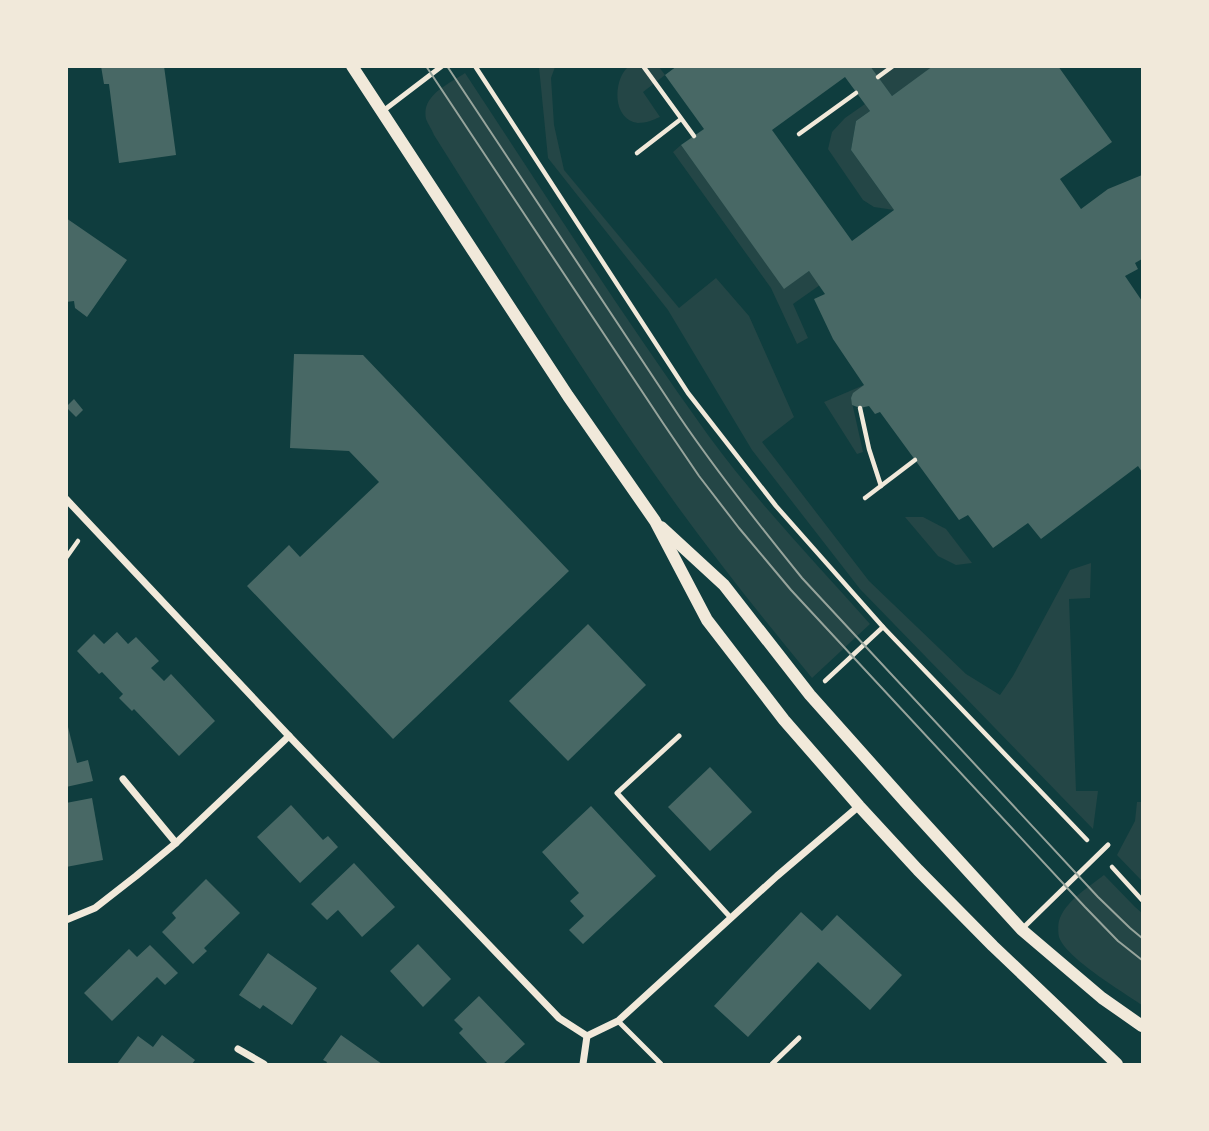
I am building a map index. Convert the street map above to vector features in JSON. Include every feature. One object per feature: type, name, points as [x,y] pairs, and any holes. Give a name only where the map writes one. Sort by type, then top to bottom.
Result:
[{"type":"street","points":[[352,66],[568,396],[654,521],[707,620],[784,720],[859,806],[918,870],[1117,1065]]},
{"type":"street","points":[[66,499],[559,1018],[587,1036]]},
{"type":"street","points":[[654,521],[724,585],[810,695],[1022,930],[1102,998],[1143,1026]]},
{"type":"street","points":[[66,920],[95,908],[176,843],[289,736]]},
{"type":"street","points":[[123,779],[176,843]]},
{"type":"street","points":[[587,1036],[618,1021],[777,876],[859,806]]},
{"type":"street","points":[[583,1065],[587,1036]]},
{"type":"street","points":[[238,1049],[264,1065]]},
{"type":"lane","points":[[382,111],[442,66]]},
{"type":"lane","points":[[678,736],[617,793],[731,918]]},
{"type":"lane","points":[[1022,930],[1108,845]]},
{"type":"lane","points":[[618,1021],[661,1065]]},
{"type":"lane","points":[[772,1065],[799,1038]]},
{"type":"path","points":[[475,66],[688,393],[776,506],[883,627],[1143,900]]},
{"type":"path","points":[[643,66],[694,136]]},
{"type":"path","points":[[878,77],[893,66]]},
{"type":"path","points":[[799,134],[856,93]]},
{"type":"path","points":[[637,153],[681,119]]},
{"type":"path","points":[[860,408],[881,486]]},
{"type":"path","points":[[865,498],[915,460]]},
{"type":"path","points":[[839,668],[883,627]]},
{"type":"shaded area","points":[[539,67],[555,67],[551,78],[554,125],[564,170],[679,308],[716,278],[749,316],[794,417],[762,442],[869,581],[966,674],[1000,695],[1070,570],[1091,563],[1090,598],[1069,599],[1076,791],[1098,791],[1093,829],[860,589],[752,450],[668,310],[548,158]]},
{"type":"shaded area","points":[[628,67],[659,67],[665,75],[643,92],[660,117],[638,123],[623,115],[619,107],[618,90],[623,73]]},
{"type":"shaded area","points":[[870,67],[933,67],[892,96]]},
{"type":"shaded area","points":[[465,73],[615,301],[708,435],[766,508],[870,624],[812,678],[711,551],[646,462],[553,323],[434,135],[426,119],[428,103],[444,86]]},
{"type":"shaded area","points":[[865,104],[870,111],[856,121],[851,150],[894,210],[874,207],[863,200],[828,149],[832,132],[845,118]]},
{"type":"shaded area","points":[[681,145],[784,288],[809,271],[820,285],[793,304],[808,338],[797,344],[771,288],[673,152]]},
{"type":"shaded area","points":[[864,385],[851,398],[863,452],[857,454],[824,402]]},
{"type":"shaded area","points":[[905,517],[923,517],[946,529],[972,563],[956,565],[938,556]]},
{"type":"shaded area","points":[[1137,802],[1142,802],[1142,881],[1117,855],[1135,821]]},
{"type":"shaded area","points":[[1104,875],[1142,913],[1142,1005],[1072,955],[1059,937],[1059,921],[1066,907]]},
{"type":"building","points":[[101,66],[164,66],[176,155],[119,163],[109,84],[104,84]]},
{"type":"building","points":[[677,66],[870,66],[892,96],[933,66],[1058,66],[1112,142],[1060,179],[1081,209],[1108,189],[1142,175],[1142,259],[1135,263],[1138,269],[1125,276],[1142,301],[1142,472],[1138,466],[1041,539],[1028,523],[993,548],[968,515],[959,520],[880,412],[875,414],[869,406],[860,408],[852,405],[853,393],[864,385],[833,339],[814,299],[825,294],[809,271],[784,289],[681,145],[704,129],[665,75]],"holes":[[[845,77],[870,111],[856,121],[851,150],[894,210],[852,241],[772,130]]]},
{"type":"building","points":[[66,218],[127,260],[87,317],[75,308],[74,301],[66,302]]},
{"type":"building","points":[[294,354],[363,355],[569,571],[393,739],[247,586],[289,545],[300,557],[379,482],[349,451],[290,448]]},
{"type":"building","points":[[74,399],[83,410],[76,417],[66,407]]},
{"type":"building","points":[[588,624],[646,685],[568,761],[509,701]]},
{"type":"building","points":[[117,632],[128,644],[136,637],[159,661],[151,668],[164,681],[171,674],[215,721],[179,756],[134,709],[132,711],[119,698],[123,694],[102,672],[99,674],[77,651],[94,634],[104,644]]},
{"type":"building","points":[[66,719],[77,763],[88,760],[93,781],[66,787]]},
{"type":"building","points":[[710,767],[752,812],[710,851],[668,807]]},
{"type":"building","points":[[92,798],[103,860],[66,867],[66,803]]},
{"type":"building","points":[[291,805],[323,840],[328,836],[338,847],[300,883],[257,837]]},
{"type":"building","points":[[591,806],[656,876],[583,944],[569,930],[584,916],[570,901],[579,893],[542,852]]},
{"type":"building","points":[[354,863],[395,907],[362,937],[338,910],[327,920],[311,904]]},
{"type":"building","points":[[206,879],[240,913],[204,948],[207,951],[193,964],[162,932],[176,918],[172,913]]},
{"type":"building","points":[[801,912],[822,931],[837,915],[902,975],[870,1010],[818,962],[748,1037],[714,1006]]},
{"type":"building","points":[[418,944],[451,979],[423,1007],[390,971]]},
{"type":"building","points":[[150,945],[178,973],[165,985],[157,977],[112,1021],[84,993],[129,949],[137,957]]},
{"type":"building","points":[[268,953],[317,988],[292,1025],[263,1005],[260,1009],[239,995]]},
{"type":"building","points":[[479,996],[525,1044],[503,1064],[488,1064],[459,1033],[463,1029],[454,1020]]},
{"type":"building","points":[[162,1035],[195,1060],[192,1064],[117,1064],[138,1036],[153,1047]]},
{"type":"building","points":[[341,1035],[382,1064],[326,1064],[323,1060]]},
{"type":"tram line","points":[[426,66],[663,423],[739,528],[791,590],[1085,907],[1118,941],[1142,960]]},
{"type":"tram line","points":[[447,66],[679,416],[770,538],[802,578],[1098,897],[1142,938]]}]
